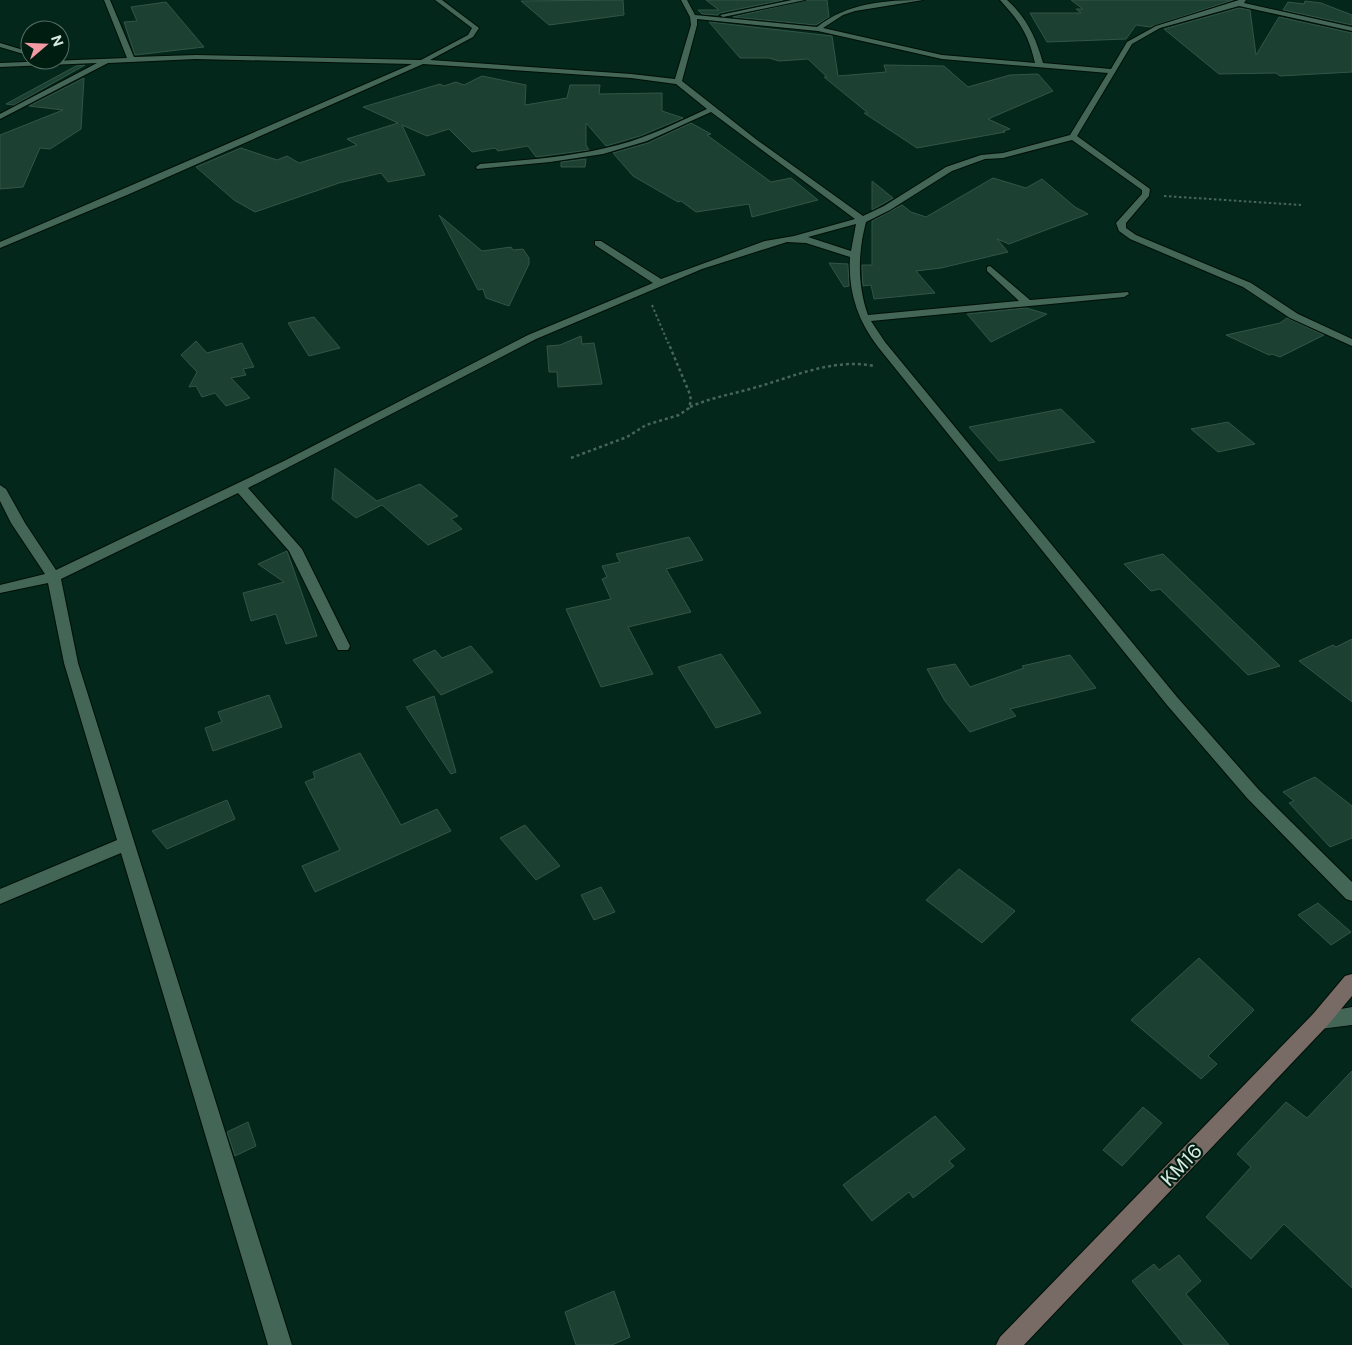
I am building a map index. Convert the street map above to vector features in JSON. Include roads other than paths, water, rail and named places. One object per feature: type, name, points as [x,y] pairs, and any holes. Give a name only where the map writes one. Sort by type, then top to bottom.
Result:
[{"type":"street","points":[[106,0],[131,58]]},
{"type":"street","points":[[0,245],[124,193],[422,62],[471,36],[476,28],[470,21],[441,5],[438,0]]},
{"type":"street","points":[[678,82],[694,25],[693,17],[682,0]]},
{"type":"street","points":[[710,18],[802,0]]},
{"type":"street","points":[[818,29],[833,17],[870,5],[920,0]]},
{"type":"street","points":[[1003,0],[1024,20],[1032,36],[1040,66]]},
{"type":"street","points":[[0,589],[54,577],[240,487],[532,336],[699,267],[787,239],[862,220],[887,208],[948,168],[984,157],[1003,155],[1073,137],[1129,43],[1171,22],[1241,2],[1352,29]]},
{"type":"street","points":[[693,17],[818,29],[942,57],[1112,71]]},
{"type":"street","points":[[0,45],[20,51]]},
{"type":"street","points":[[70,60],[196,57],[422,62],[631,76],[678,82],[862,220]]},
{"type":"street","points":[[0,117],[111,59]]},
{"type":"street","points":[[0,65],[20,64]]},
{"type":"street","points":[[480,167],[598,152],[620,147],[651,137],[712,109]]},
{"type":"street","points":[[1073,137],[1146,189],[1146,194],[1121,223],[1122,229],[1133,237],[1247,285],[1294,316],[1352,342]]},
{"type":"street","points":[[862,220],[853,255],[857,286],[865,318],[907,374],[1037,537],[1172,701],[1253,794],[1352,894]]},
{"type":"street","points":[[787,239],[807,240],[853,255]]},
{"type":"street","points":[[598,243],[656,285]]},
{"type":"street","points":[[990,270],[1027,302]]},
{"type":"street","points":[[865,318],[1124,294]]},
{"type":"street","points":[[240,487],[295,549],[343,646]]},
{"type":"street","points":[[0,488],[18,523],[54,577],[71,663],[280,1345]]},
{"type":"street","points":[[0,897],[126,844]]},
{"type":"street","name":"KM16","points":[[1008,1345],[1320,1020],[1352,982]]},
{"type":"street","points":[[1320,1020],[1352,1016]]}]
